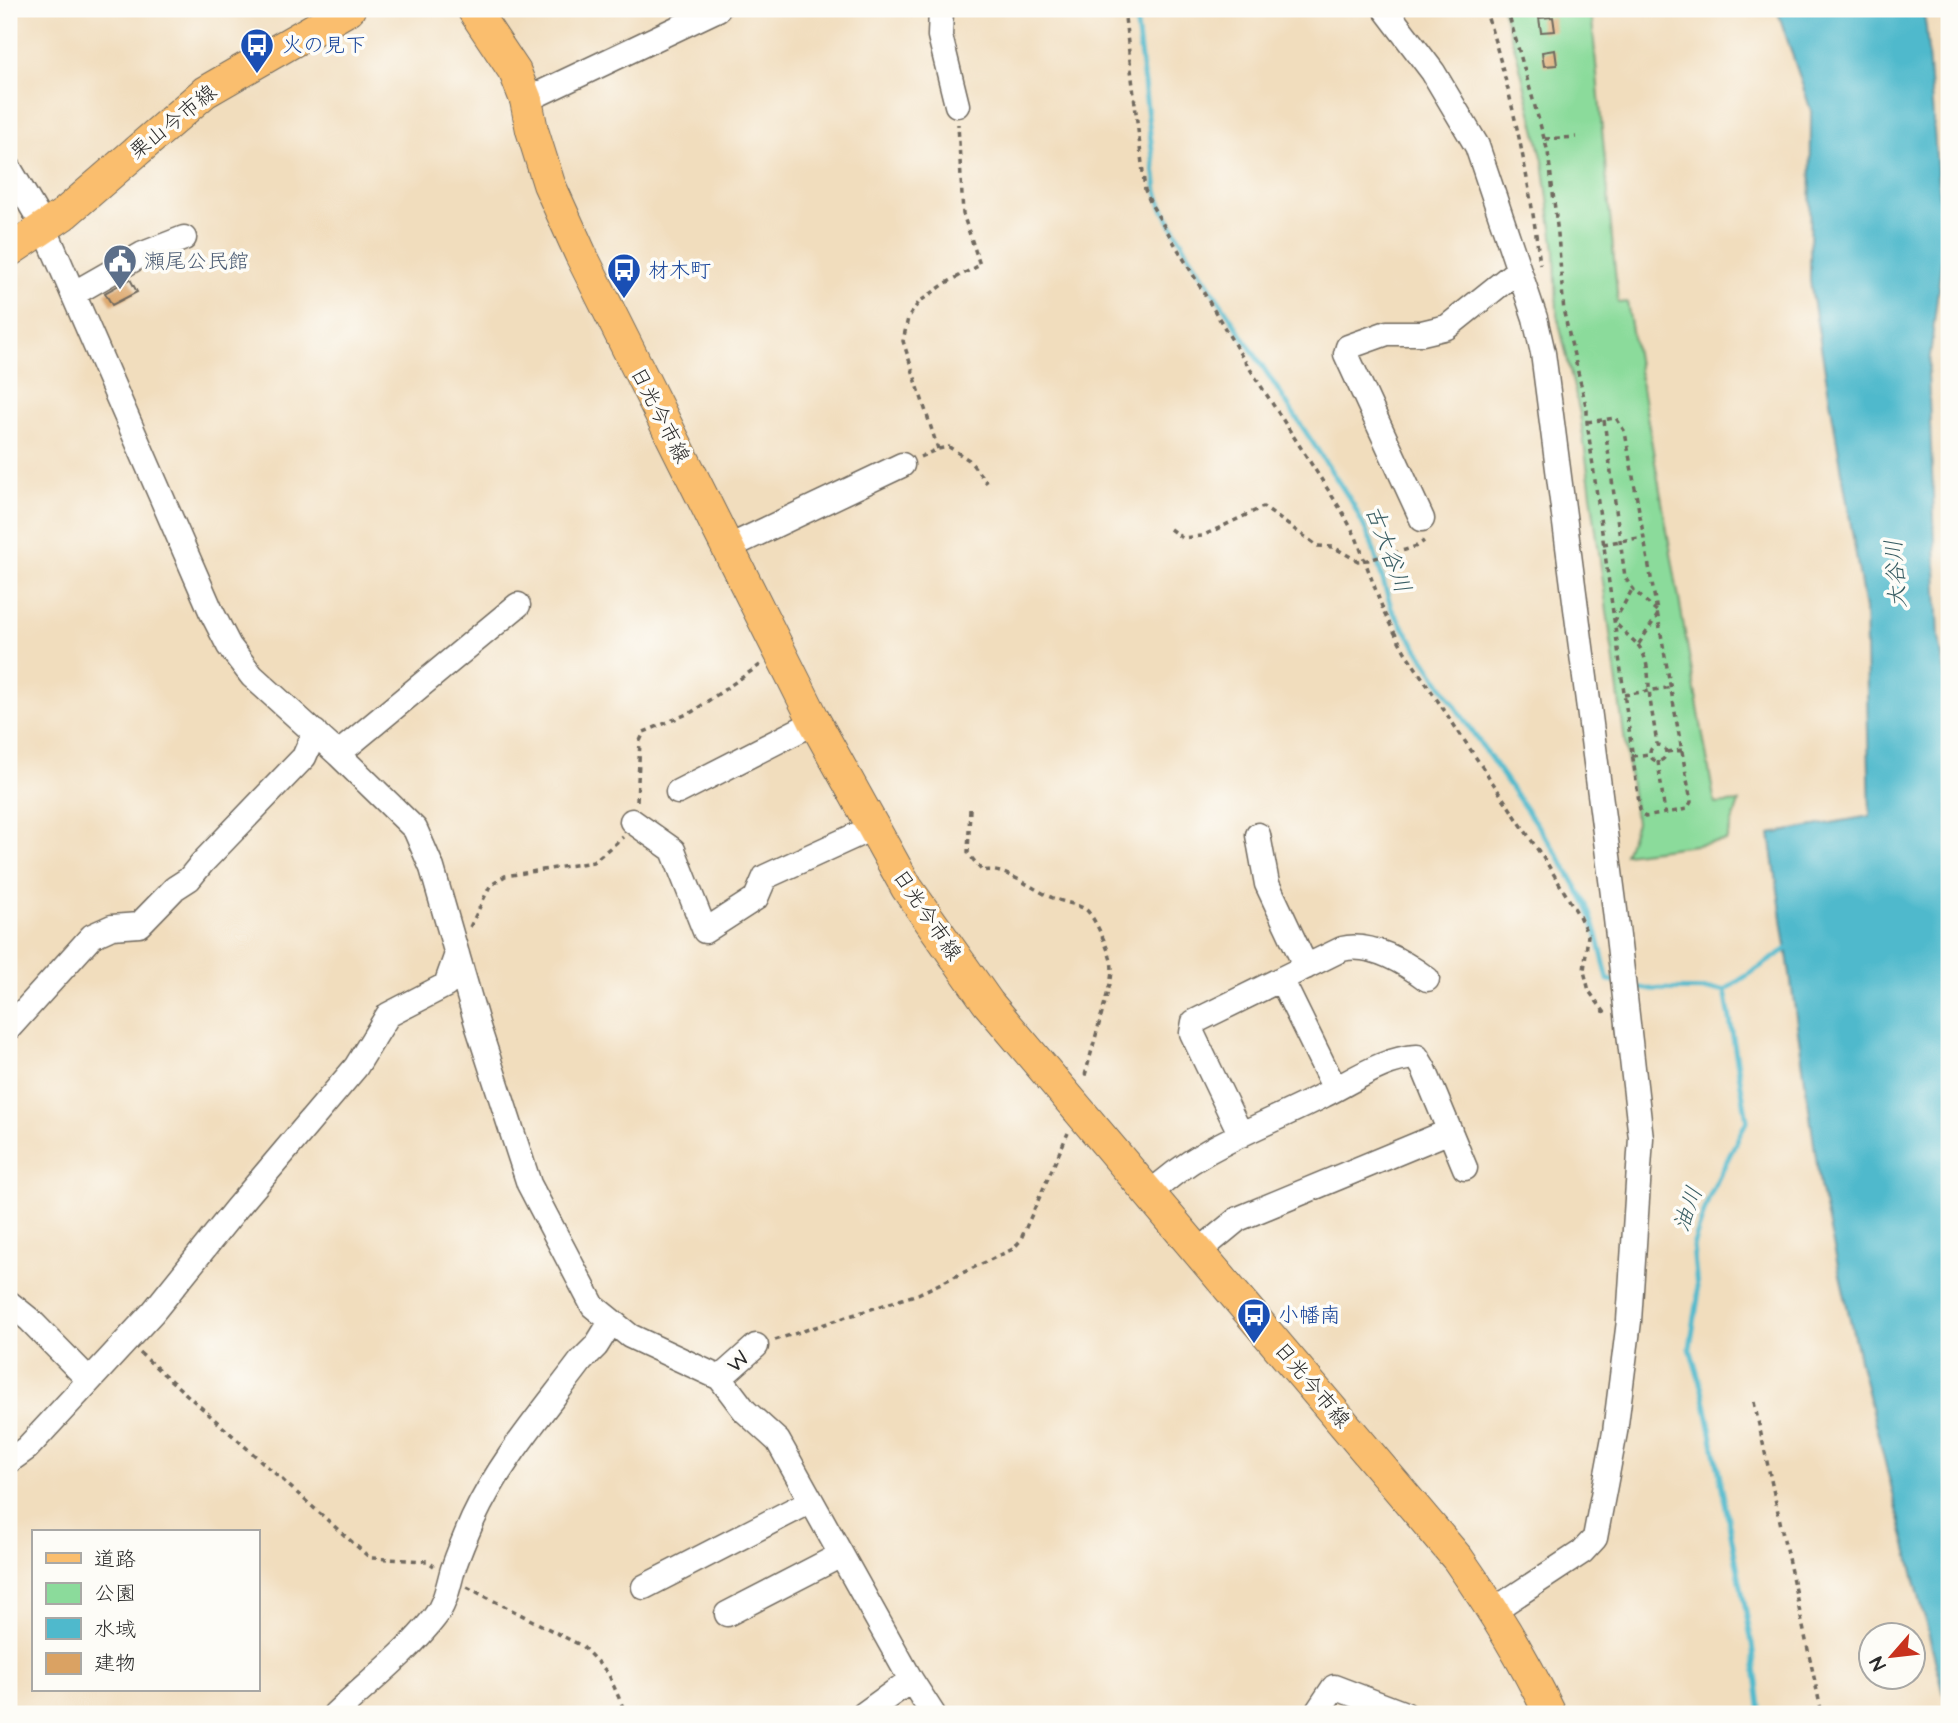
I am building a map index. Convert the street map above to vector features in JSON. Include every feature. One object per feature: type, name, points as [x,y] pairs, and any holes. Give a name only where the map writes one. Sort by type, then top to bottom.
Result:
[{"type":"main road","name":"栗山今市線","points":[[9,251],[64,214],[205,92],[349,9]]},
{"type":"main road","name":"日光今市線","points":[[473,9],[509,61],[526,100],[532,130],[549,184],[581,256],[815,722],[907,888],[988,1003],[1428,1523],[1494,1610],[1531,1673],[1550,1714]]},
{"type":"street","points":[[526,100],[718,9]]},
{"type":"street","points":[[941,9],[940,36],[957,105]]},
{"type":"street","points":[[1385,9],[1433,72],[1478,146],[1535,318],[1543,353],[1628,1008],[1641,1138],[1629,1321],[1615,1432],[1595,1538],[1582,1552],[1494,1610]]},
{"type":"street","points":[[9,168],[44,227],[211,611],[229,646],[252,676],[315,732],[415,830],[432,868],[478,1027],[529,1184],[593,1306],[630,1336],[720,1378],[745,1411],[778,1441],[911,1681],[933,1714]]},
{"type":"street","points":[[74,294],[143,254],[184,238]]},
{"type":"street","points":[[1422,519],[1346,355],[1348,346],[1387,333],[1422,332],[1447,327],[1518,270]]},
{"type":"street","points":[[727,548],[902,465]]},
{"type":"street","points":[[338,754],[518,604]]},
{"type":"street","points":[[678,792],[815,722]]},
{"type":"street","points":[[9,1028],[92,936],[112,928],[139,925],[175,888],[189,879],[304,757],[315,732]]},
{"type":"street","points":[[632,821],[673,850],[705,931],[756,898],[765,877],[872,828]]},
{"type":"street","points":[[1258,835],[1266,884],[1306,967]]},
{"type":"street","points":[[1241,1135],[1192,1033],[1194,1022],[1342,949],[1355,946],[1407,964],[1427,979]]},
{"type":"street","points":[[9,1461],[27,1448],[153,1312],[356,1067],[388,1015],[446,985],[457,954]]},
{"type":"street","points":[[1281,979],[1335,1089]]},
{"type":"street","points":[[1149,1195],[1166,1178],[1201,1153],[1352,1079],[1406,1058],[1417,1057],[1465,1168]]},
{"type":"street","points":[[1198,1252],[1238,1219],[1450,1131]]},
{"type":"street","points":[[9,1303],[30,1320],[89,1380]]},
{"type":"street","points":[[335,1714],[378,1676],[435,1617],[447,1596],[473,1520],[496,1475],[581,1361],[596,1346],[611,1322]]},
{"type":"street","name":"W","points":[[720,1378],[756,1346]]},
{"type":"street","points":[[644,1587],[811,1501]]},
{"type":"street","points":[[727,1614],[841,1555]]},
{"type":"street","points":[[864,1714],[911,1681]]},
{"type":"street","points":[[1318,1713],[1334,1687],[1405,1714]]},
{"type":"path","points":[[1124,9],[1145,190],[1150,204],[1239,352],[1343,513],[1356,537],[1385,615],[1405,652],[1548,865],[1579,916],[1588,934],[1584,971],[1588,991],[1607,1016],[1628,1008]]},
{"type":"path","points":[[1485,9],[1511,97],[1530,186],[1539,251],[1540,264],[1518,270]]},
{"type":"path","points":[[1507,9],[1545,139],[1558,234],[1564,313],[1587,410],[1587,422],[1603,544],[1640,810],[1645,817],[1665,814],[1686,809],[1691,802],[1625,432],[1616,418],[1587,422]]},
{"type":"path","points":[[938,449],[903,341],[908,318],[919,302],[946,283],[980,265],[963,214],[957,105]]},
{"type":"path","points":[[1545,139],[1576,136]]},
{"type":"path","points":[[1604,420],[1625,577],[1659,613]]},
{"type":"path","points":[[902,465],[949,447],[969,460],[987,483]]},
{"type":"path","points":[[1170,529],[1182,538],[1202,536],[1263,507],[1318,546],[1333,547],[1357,561],[1417,546],[1427,538],[1422,519]]},
{"type":"path","points":[[1603,544],[1644,537]]},
{"type":"path","points":[[1614,622],[1633,588]]},
{"type":"path","points":[[1638,645],[1659,613]]},
{"type":"path","points":[[1614,622],[1644,652],[1650,679],[1657,744]]},
{"type":"path","points":[[457,954],[490,886],[505,876],[593,862],[623,837],[636,812],[639,741],[644,732],[692,712],[779,652]]},
{"type":"path","points":[[1624,695],[1672,687]]},
{"type":"path","points":[[1657,744],[1663,746],[1667,752]]},
{"type":"path","points":[[1657,744],[1651,748],[1650,754],[1658,761]]},
{"type":"path","points":[[1667,752],[1682,750]]},
{"type":"path","points":[[1658,761],[1665,758],[1667,752]]},
{"type":"path","points":[[1632,756],[1650,754]]},
{"type":"path","points":[[1658,761],[1665,814]]},
{"type":"path","points":[[970,809],[968,853],[982,871],[988,870],[1007,876],[1055,899],[1085,909],[1092,916],[1110,957],[1113,972],[1095,1046]]},
{"type":"path","points":[[756,1346],[908,1298],[1013,1249],[1020,1241],[1055,1164]]},
{"type":"path","points":[[126,1341],[370,1558],[427,1561],[451,1578],[582,1646],[608,1673],[626,1714]]},
{"type":"path","points":[[1754,1402],[1822,1714]]},
{"type":"green space","points":[[1502,9],[1591,9],[1618,303],[1627,302],[1715,804],[1739,802],[1726,841],[1625,854],[1636,823],[1580,414],[1557,314],[1555,251],[1543,161],[1517,55]]},
{"type":"water","name":"大谷川","points":[[1777,9],[1923,9],[1943,247],[1928,374],[1939,637],[1949,705],[1949,1714],[1861,1368],[1820,1186],[1770,834],[1870,816],[1865,609],[1810,281],[1811,111]]},
{"type":"building","points":[[1553,17],[1555,31],[1541,32],[1539,18]]},
{"type":"building","points":[[1555,50],[1557,65],[1544,66],[1542,52]]},
{"type":"building","name":"瀬尾公民館","points":[[130,279],[137,292],[112,305],[105,293]]},
{"type":"waterway","name":"古大谷川","points":[[1135,9],[1157,191],[1162,207],[1188,253],[1353,504],[1371,541],[1392,610],[1557,854],[1587,905],[1608,980],[1615,981]]},
{"type":"waterway","name":"油川","points":[[1725,990],[1790,947]]},
{"type":"waterway","name":"古大谷川","points":[[1631,986],[1645,989],[1725,990]]},
{"type":"waterway","name":"油川","points":[[1725,990],[1747,1120],[1709,1197],[1693,1246],[1698,1298],[1690,1348],[1703,1393],[1719,1472],[1752,1643],[1761,1714]]},
{"type":"place","name":"火の見下","points":[[257,75]]},
{"type":"place","name":"瀬尾公民館","points":[[120,291]]},
{"type":"place","name":"材木町","points":[[624,300]]},
{"type":"place","name":"小幡南","points":[[1254,1345]]}]
